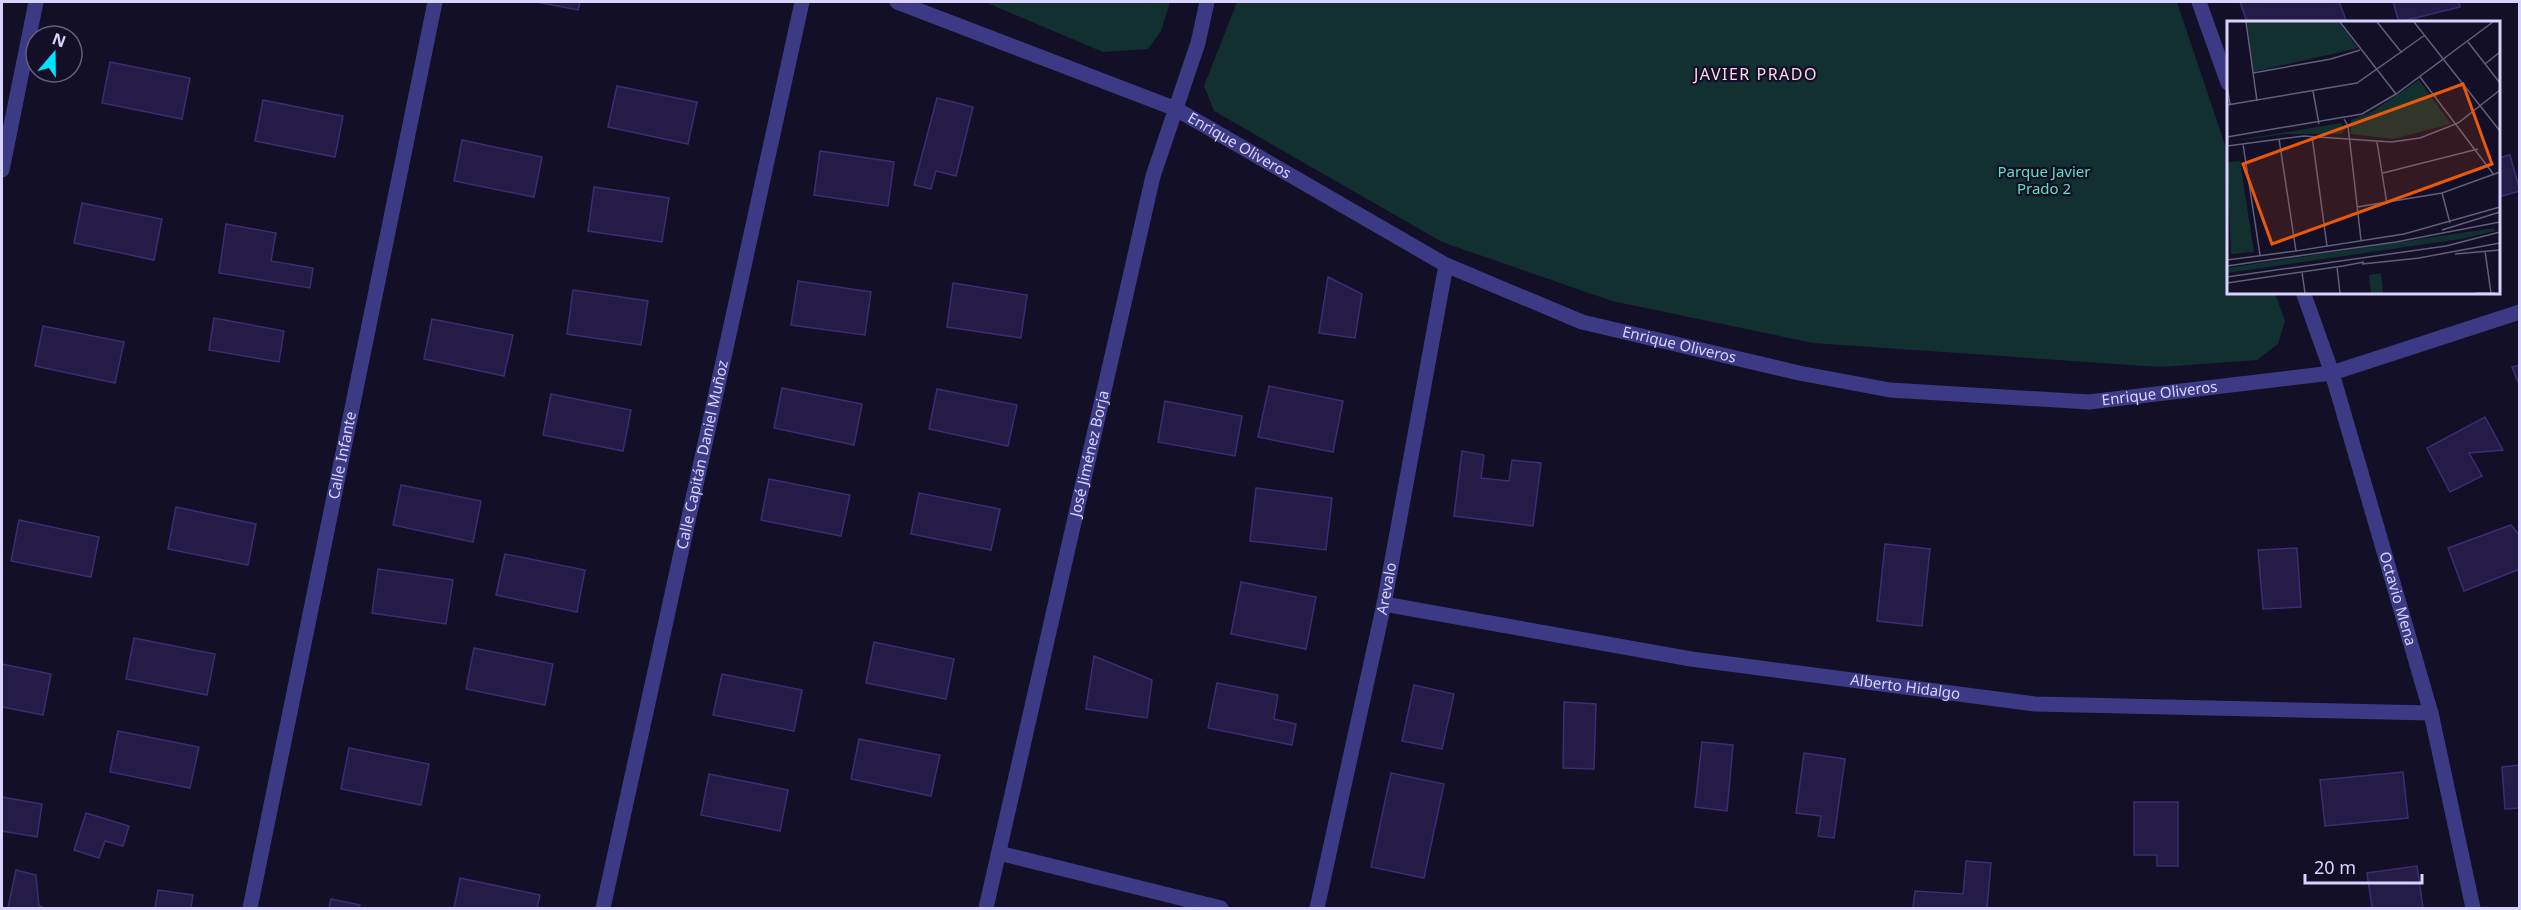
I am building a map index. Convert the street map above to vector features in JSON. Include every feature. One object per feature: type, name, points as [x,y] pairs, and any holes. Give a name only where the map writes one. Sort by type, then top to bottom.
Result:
[{"type":"street","points":[[2,170],[36,2]]},
{"type":"street","name":"Calle Infante","points":[[250,909],[435,2]]},
{"type":"street","name":"Calle Capitán Daniel Muñoz","points":[[603,909],[802,2]]},
{"type":"street","name":"Enrique Oliveros","points":[[897,2],[1176,109],[1446,265],[1582,322],[1770,366],[1890,390],[2089,402],[2332,373],[2520,312]]},
{"type":"street","name":"José Jiménez Borja","points":[[986,909],[1153,176],[1198,43],[1207,2]]},
{"type":"street","points":[[2199,2],[2227,78]]},
{"type":"street","name":"Arevalo","points":[[1317,909],[1384,604],[1446,265]]},
{"type":"street","name":"Octavio Mena","points":[[2304,294],[2332,373],[2431,713],[2473,909]]},
{"type":"street","name":"Alberto Hidalgo","points":[[1384,604],[1691,659],[2035,704],[2431,713]]},
{"type":"street","points":[[999,853],[1221,909]]},
{"type":"green space","points":[[985,2],[1170,2],[1161,31],[1148,49],[1103,52]]},
{"type":"green space","name":"Parque Javier Prado 2","points":[[1237,2],[2177,2],[2227,151],[2227,294],[2275,294],[2285,321],[2278,344],[2257,360],[2160,367],[1813,343],[1612,301],[1442,242],[1214,111],[1204,86]]},
{"type":"building","points":[[537,2],[580,2],[578,10]]},
{"type":"building","points":[[2240,2],[2339,2],[2346,20],[2342,21],[2247,21]]},
{"type":"building","points":[[2393,2],[2459,2],[2460,7],[2399,21]]},
{"type":"building","points":[[110,62],[190,78],[182,119],[102,103]]},
{"type":"building","points":[[617,86],[697,102],[688,144],[608,127]]},
{"type":"building","points":[[937,98],[973,107],[956,176],[936,171],[931,189],[914,185]]},
{"type":"building","points":[[263,100],[343,116],[335,157],[255,141]]},
{"type":"building","points":[[462,140],[542,157],[534,197],[454,181]]},
{"type":"building","points":[[820,151],[894,162],[888,206],[814,195]]},
{"type":"building","points":[[2510,155],[2520,191],[2500,196],[2500,158]]},
{"type":"building","points":[[594,187],[669,198],[662,242],[588,231]]},
{"type":"building","points":[[82,203],[162,219],[154,260],[74,243]]},
{"type":"building","points":[[226,224],[276,233],[271,261],[313,268],[310,288],[219,273]]},
{"type":"building","points":[[1328,277],[1362,294],[1355,338],[1319,333]]},
{"type":"building","points":[[798,281],[871,292],[865,335],[791,325]]},
{"type":"building","points":[[953,283],[1027,295],[1021,338],[947,327]]},
{"type":"building","points":[[573,290],[648,301],[641,345],[567,334]]},
{"type":"building","points":[[214,318],[284,331],[279,362],[209,350]]},
{"type":"building","points":[[432,319],[513,335],[504,376],[424,359]]},
{"type":"building","points":[[43,326],[124,342],[115,383],[35,366]]},
{"type":"building","points":[[2520,365],[2520,387],[2512,367]]},
{"type":"building","points":[[1269,386],[1343,401],[1333,452],[1258,437]]},
{"type":"building","points":[[782,388],[862,404],[854,445],[774,428]]},
{"type":"building","points":[[937,389],[1017,405],[1008,446],[929,429]]},
{"type":"building","points":[[551,394],[631,410],[623,451],[543,435]]},
{"type":"building","points":[[1165,401],[1242,416],[1235,456],[1158,442]]},
{"type":"building","points":[[2485,417],[2503,450],[2469,453],[2482,476],[2450,492],[2427,448]]},
{"type":"building","points":[[1462,451],[1484,455],[1481,478],[1509,481],[1512,460],[1541,463],[1533,526],[1454,516]]},
{"type":"building","points":[[769,479],[850,495],[841,536],[761,520]]},
{"type":"building","points":[[401,485],[481,501],[473,542],[393,525]]},
{"type":"building","points":[[1256,488],[1332,498],[1326,550],[1250,541]]},
{"type":"building","points":[[919,493],[1000,509],[991,550],[911,534]]},
{"type":"building","points":[[176,507],[256,524],[248,565],[168,549]]},
{"type":"building","points":[[19,520],[99,537],[91,577],[11,561]]},
{"type":"building","points":[[2511,525],[2520,536],[2520,569],[2464,591],[2448,548]]},
{"type":"building","points":[[1885,544],[1930,549],[1922,626],[1877,621]]},
{"type":"building","points":[[2297,548],[2301,607],[2263,609],[2258,550]]},
{"type":"building","points":[[505,554],[585,570],[577,612],[496,595]]},
{"type":"building","points":[[378,569],[453,580],[446,624],[372,613]]},
{"type":"building","points":[[1241,582],[1316,597],[1306,649],[1231,634]]},
{"type":"building","points":[[134,638],[215,654],[207,695],[126,679]]},
{"type":"building","points":[[874,642],[954,659],[946,699],[866,683]]},
{"type":"building","points":[[474,648],[553,664],[545,705],[466,689]]},
{"type":"building","points":[[1094,656],[1152,680],[1147,718],[1086,709]]},
{"type":"building","points":[[2,664],[51,674],[43,715],[2,707]]},
{"type":"building","points":[[722,674],[802,690],[794,731],[713,715]]},
{"type":"building","points":[[1217,683],[1278,695],[1274,719],[1296,724],[1292,745],[1208,728]]},
{"type":"building","points":[[1414,685],[1454,694],[1442,749],[1402,741]]},
{"type":"building","points":[[1564,702],[1596,704],[1594,769],[1563,768]]},
{"type":"building","points":[[118,731],[199,747],[190,788],[110,772]]},
{"type":"building","points":[[859,739],[940,755],[931,796],[851,779]]},
{"type":"building","points":[[1702,742],[1733,745],[1727,811],[1695,807]]},
{"type":"building","points":[[349,748],[429,764],[421,805],[341,789]]},
{"type":"building","points":[[1804,753],[1845,759],[1834,838],[1818,836],[1821,816],[1796,813]]},
{"type":"building","points":[[2520,765],[2520,808],[2505,809],[2502,767]]},
{"type":"building","points":[[2403,772],[2408,818],[2325,826],[2320,780]]},
{"type":"building","points":[[1391,773],[1444,784],[1424,878],[1371,867]]},
{"type":"building","points":[[709,774],[788,790],[780,831],[701,815]]},
{"type":"building","points":[[2,797],[42,804],[37,837],[2,831]]},
{"type":"building","points":[[2134,802],[2178,802],[2178,866],[2157,866],[2157,855],[2134,855]]},
{"type":"building","points":[[86,813],[129,826],[123,846],[105,841],[99,858],[74,850]]},
{"type":"building","points":[[1966,861],[1991,863],[1987,908],[1913,908],[1915,891],[1963,894]]},
{"type":"building","points":[[2417,866],[2423,908],[2372,908],[2367,873]]},
{"type":"building","points":[[16,870],[36,875],[39,906],[44,908],[8,908]]},
{"type":"building","points":[[460,878],[540,895],[537,908],[454,908]]},
{"type":"building","points":[[158,890],[193,895],[191,908],[155,908]]},
{"type":"building","points":[[331,899],[360,905],[359,908],[329,908]]},
{"type":"district","name":"JAVIER PRADO","points":[[1756,74]]}]
